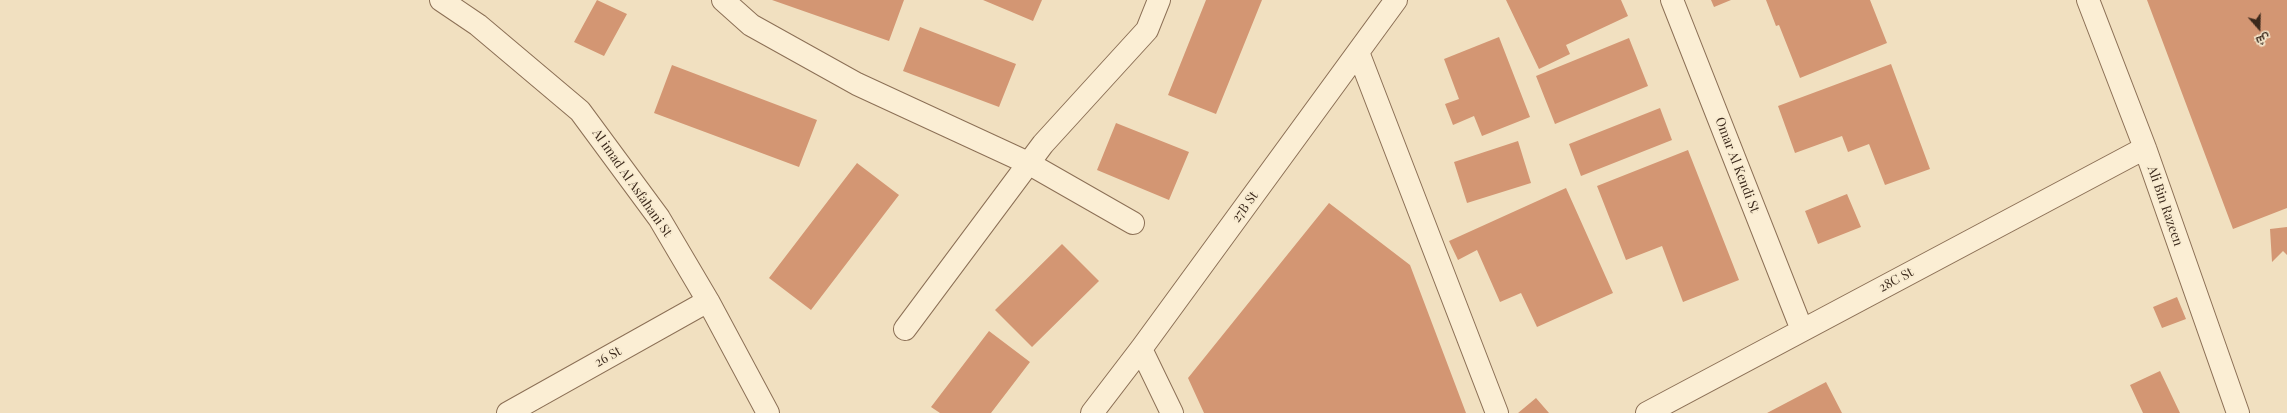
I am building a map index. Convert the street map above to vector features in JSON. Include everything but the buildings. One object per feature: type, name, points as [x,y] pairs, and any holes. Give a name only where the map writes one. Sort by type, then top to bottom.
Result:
[{"type":"street","name":"Al imad Al Asfahani St","points":[[441,0],[478,25],[580,111],[659,218],[708,300],[768,413]]},
{"type":"street","points":[[723,0],[751,25],[857,84],[1028,163],[1133,223]]},
{"type":"street","points":[[905,329],[1043,144],[1147,30],[1159,0]]},
{"type":"street","name":"27B St","points":[[1092,413],[1141,349],[1396,0]]},
{"type":"street","name":"Omar Al Kendi St","points":[[1672,0],[1802,330]]},
{"type":"street","name":"Ali Bin Razeen","points":[[2088,0],[2145,148],[2238,413]]},
{"type":"street","points":[[1358,52],[1497,413]]},
{"type":"street","name":"28C St","points":[[1647,413],[2145,148]]},
{"type":"street","name":"26 St","points":[[508,413],[708,300]]},
{"type":"street","points":[[1141,349],[1172,413]]}]
